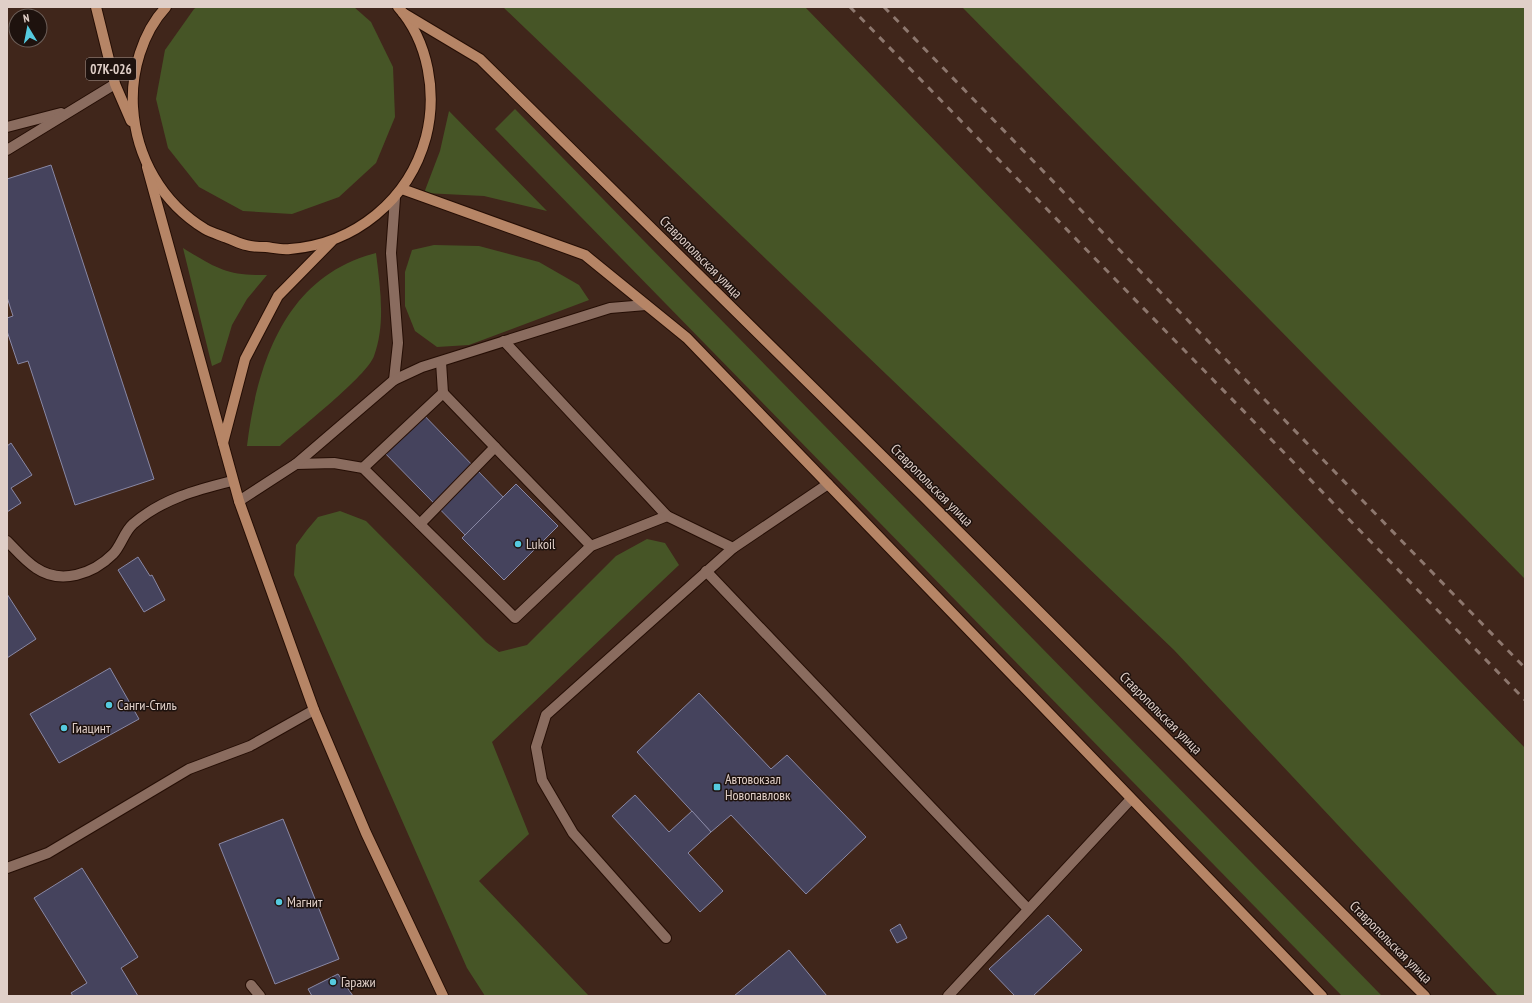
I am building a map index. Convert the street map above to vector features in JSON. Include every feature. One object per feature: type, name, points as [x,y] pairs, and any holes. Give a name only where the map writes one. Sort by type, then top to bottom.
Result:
[{"type":"main road","name":"07К-026","points":[[96,7],[115,84],[134,128]]},
{"type":"main road","points":[[166,7],[157,16],[140,51],[132,90],[134,128],[139,148],[147,167],[232,481],[314,710],[366,833],[443,996]]},
{"type":"main road","points":[[147,167],[172,203],[206,229],[246,245],[289,249],[332,241],[366,224],[395,198],[402,189],[421,156],[430,120],[431,82],[421,45],[401,10]]},
{"type":"main road","name":"Ставропольская улица","points":[[401,10],[480,59],[923,496],[1425,996]]},
{"type":"main road","points":[[402,189],[585,255],[687,338],[1322,996]]},
{"type":"main road","points":[[222,443],[245,359],[278,296],[332,241]]},
{"type":"street","points":[[7,150],[115,84]]},
{"type":"street","points":[[7,127],[71,110]]},
{"type":"street","points":[[394,380],[398,343],[391,253],[395,198]]},
{"type":"street","points":[[239,501],[296,464],[394,380],[422,367],[610,308],[646,305]]},
{"type":"street","points":[[504,341],[667,516],[733,548]]},
{"type":"street","points":[[441,362],[443,393],[592,546]]},
{"type":"street","points":[[363,468],[443,393]]},
{"type":"street","points":[[420,524],[495,447]]},
{"type":"street","points":[[296,464],[334,463],[363,468],[515,618],[592,546],[667,516]]},
{"type":"street","points":[[7,541],[36,568],[62,577],[89,572],[113,554],[132,525],[157,508],[190,492],[232,481]]},
{"type":"street","points":[[666,938],[573,833],[542,780],[536,747],[546,715],[733,548],[828,484]]},
{"type":"street","points":[[706,571],[1028,909]]},
{"type":"street","points":[[7,868],[48,853],[189,769],[250,746],[314,710]]},
{"type":"street","points":[[948,996],[1131,799]]},
{"type":"street","points":[[251,985],[260,996]]},
{"type":"green space","points":[[197,7],[354,7],[371,22],[393,67],[395,117],[376,163],[339,197],[292,214],[243,211],[199,187],[168,148],[156,99],[165,50],[194,9]]},
{"type":"green space","points":[[503,7],[805,7],[1525,748],[1525,996],[1498,996],[1174,650]]},
{"type":"green space","points":[[962,7],[1525,7],[1525,579]]},
{"type":"green space","points":[[515,109],[1382,996],[1342,996],[495,129]]},
{"type":"green space","points":[[449,111],[547,211],[484,196],[424,193],[440,151]]},
{"type":"green space","points":[[434,245],[479,246],[539,262],[579,285],[589,300],[469,345],[437,347],[415,331],[405,306],[405,272],[412,250]]},
{"type":"green space","points":[[183,248],[204,261],[222,269],[242,274],[267,275],[247,299],[232,325],[221,362],[212,366]]},
{"type":"green space","points":[[376,253],[381,318],[378,343],[374,356],[369,365],[346,389],[280,446],[247,446],[259,384],[268,355],[281,327],[298,303],[319,281],[345,265]]},
{"type":"green space","points":[[340,511],[366,521],[486,642],[499,652],[527,645],[616,556],[647,539],[665,543],[679,565],[492,742],[529,834],[479,881],[589,996],[485,996],[467,968],[294,575],[296,545],[318,517]]},
{"type":"building","points":[[51,165],[154,479],[75,505],[28,361],[18,364],[7,331],[7,318],[13,316],[7,297],[7,179]]},
{"type":"building","points":[[418,409],[507,501],[468,538],[379,447]]},
{"type":"building","points":[[11,443],[32,475],[11,488],[21,503],[7,512],[7,446]]},
{"type":"building","points":[[516,484],[558,526],[504,580],[462,538]]},
{"type":"building","points":[[138,557],[150,576],[152,575],[165,600],[144,612],[118,570]]},
{"type":"building","points":[[7,594],[36,639],[7,658]]},
{"type":"building","points":[[110,668],[139,719],[59,763],[30,714]]},
{"type":"building","points":[[699,693],[771,769],[787,755],[866,837],[806,894],[731,815],[711,832],[637,752]]},
{"type":"building","points":[[635,795],[669,832],[692,811],[711,832],[688,853],[723,891],[700,912],[612,816]]},
{"type":"building","name":"Магнит","points":[[283,819],[339,959],[275,984],[219,844]]},
{"type":"building","points":[[82,868],[138,957],[121,968],[138,996],[73,996],[71,993],[87,983],[34,898]]},
{"type":"building","points":[[1048,915],[1082,950],[1033,996],[1015,996],[989,969]]},
{"type":"building","points":[[900,924],[907,938],[897,943],[890,930]]},
{"type":"building","points":[[789,950],[827,996],[734,996]]},
{"type":"building","name":"Гаражи","points":[[338,974],[353,996],[312,996],[308,989]]},
{"type":"railway","points":[[850,7],[1525,700]]},
{"type":"railway","points":[[884,7],[1525,668]]},
{"type":"place","name":"Lukoil","points":[[518,544]]},
{"type":"place","name":"Санги-Стиль","points":[[109,705]]},
{"type":"place","name":"Гиацинт","points":[[64,728]]},
{"type":"place","name":"Автовокзал Новопавловк","points":[[717,787]]},
{"type":"place","name":"Магнит","points":[[279,902]]},
{"type":"place","name":"Гаражи","points":[[333,982]]}]
